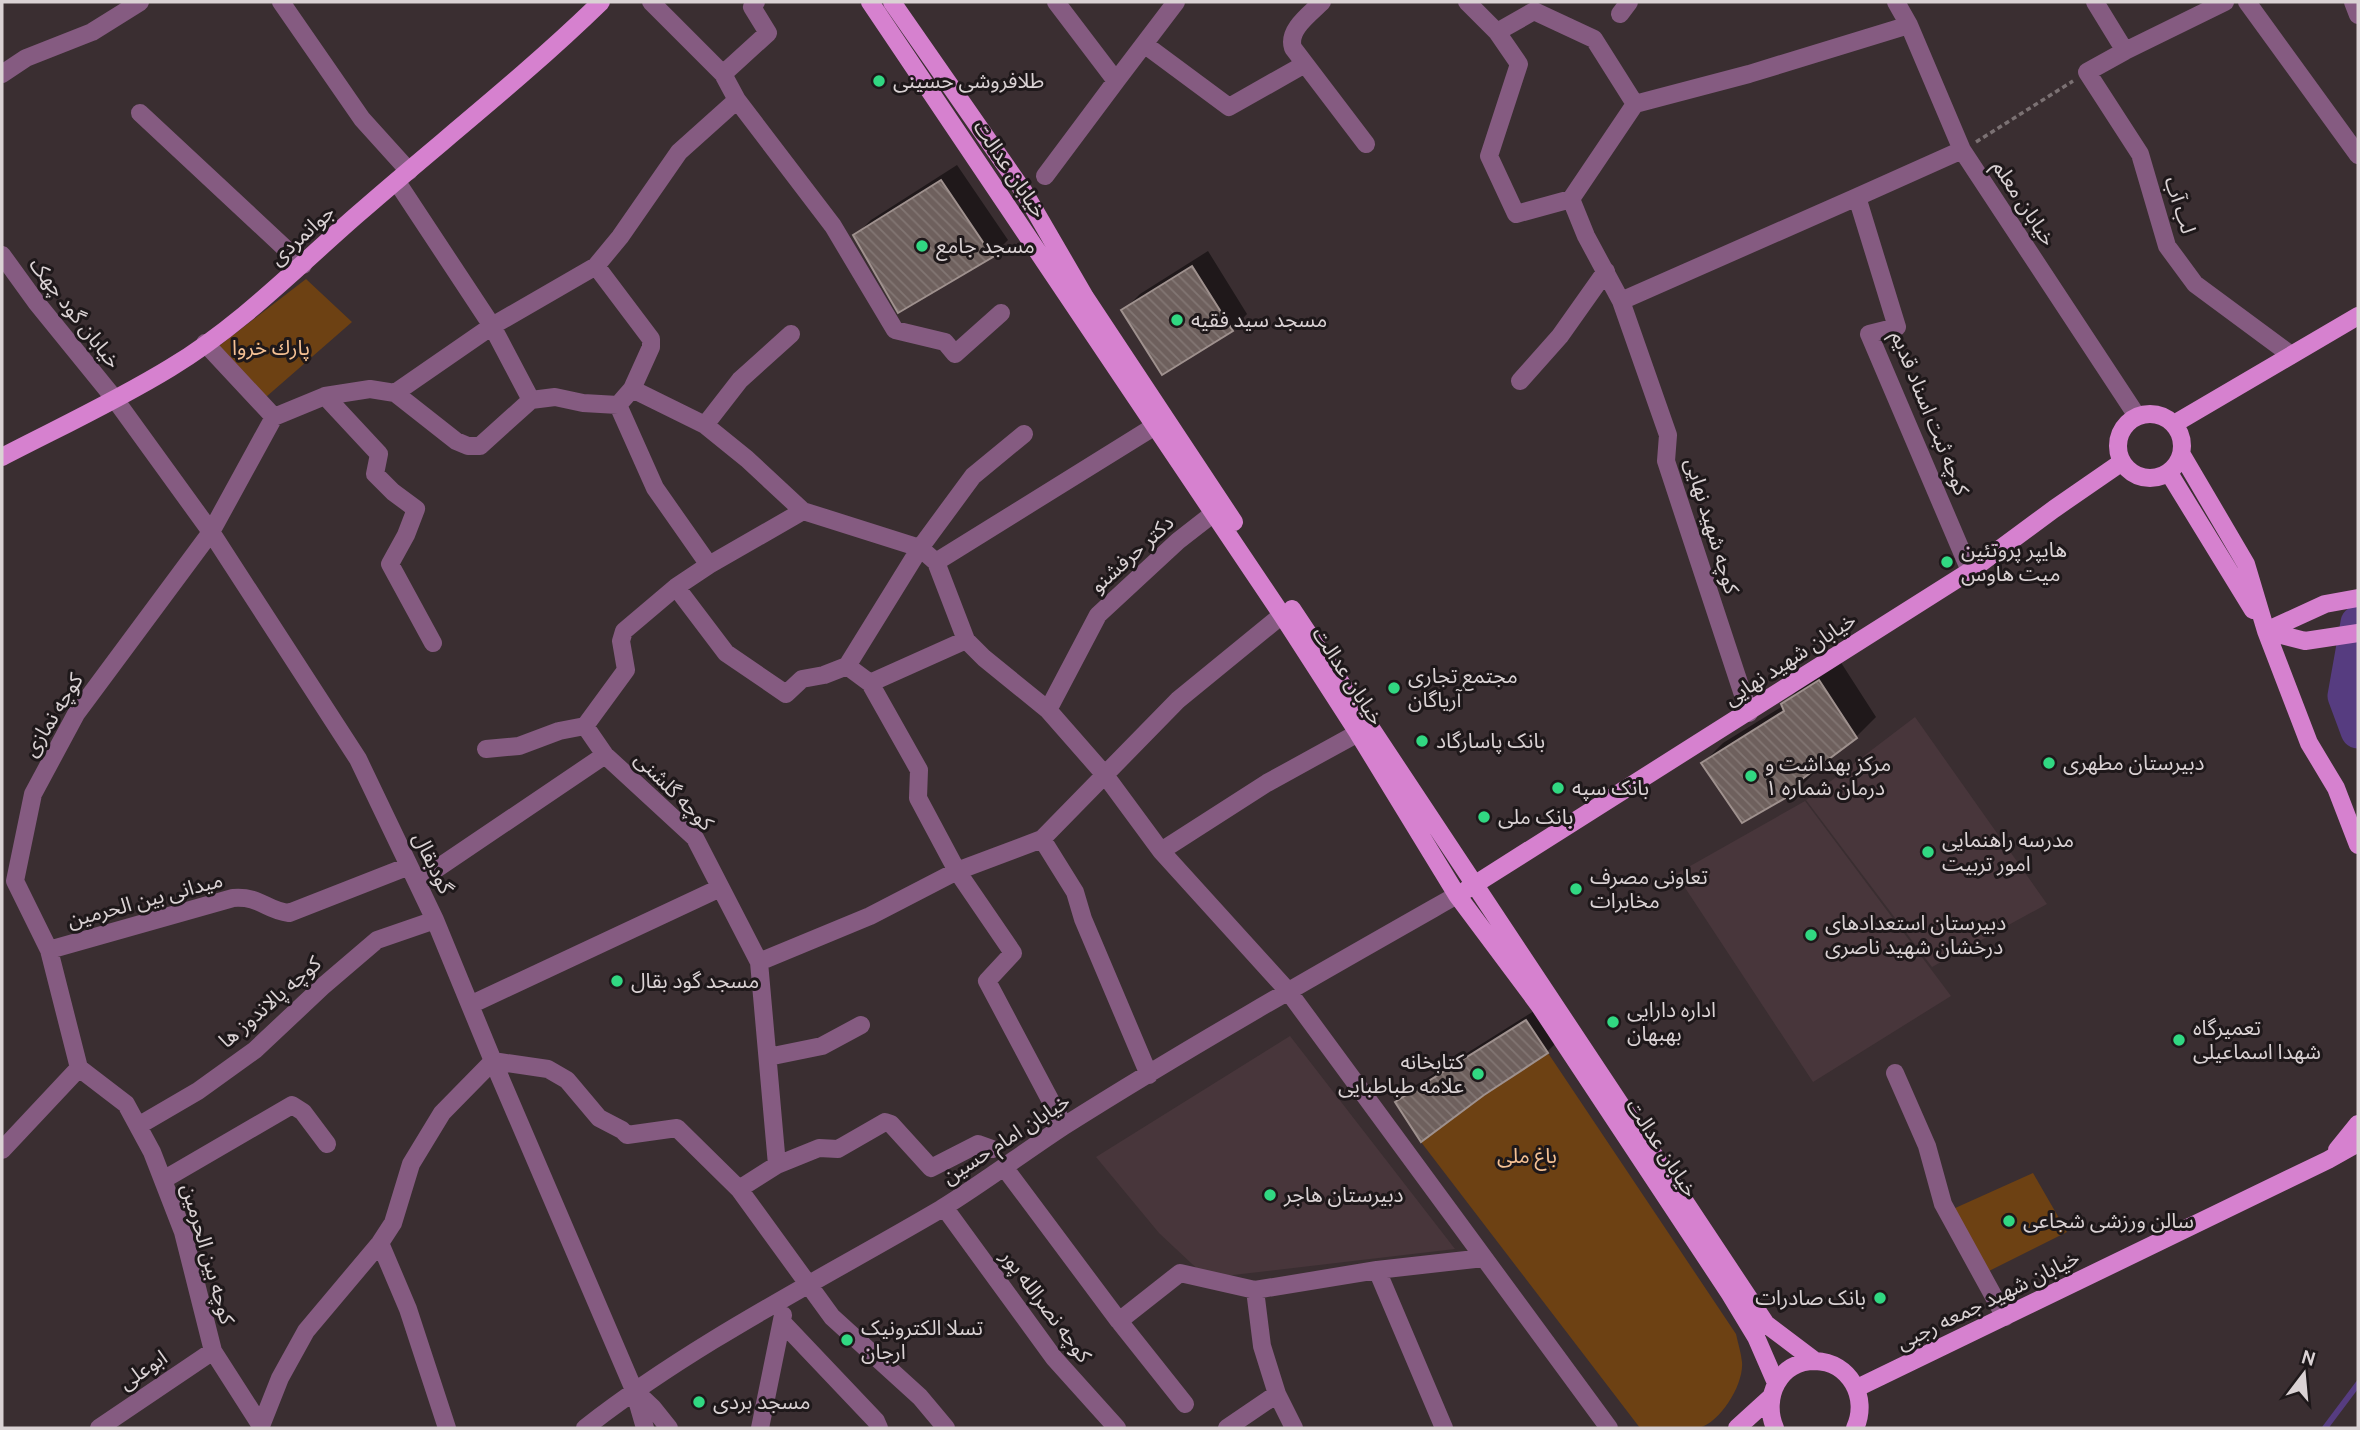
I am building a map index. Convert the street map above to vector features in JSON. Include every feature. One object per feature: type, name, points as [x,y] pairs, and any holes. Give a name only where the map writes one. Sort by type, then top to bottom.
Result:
[{"type":"main road","name":"خیابان عدالت","points":[[870,2],[1282,615],[1457,895],[1539,1005],[1723,1282],[1756,1337],[1773,1390],[1769,1409],[1775,1428]]},
{"type":"main road","name":"خیابان عدالت","points":[[892,2],[1024,191],[1085,297],[1766,1324],[1815,1361],[1840,1369],[1857,1388]]},
{"type":"main road","name":"جوانمردی","points":[[2,457],[171,368],[244,315],[457,132],[598,3]]},
{"type":"main road","points":[[2174,424],[2358,316]]},
{"type":"main road","points":[[2182,455],[2169,473],[2156,478],[2143,478],[2130,472],[2122,462],[2118,449],[2122,429],[2137,416],[2153,414],[2161,415],[2174,424],[2180,433],[2182,455],[2246,565],[2266,631],[2309,743],[2336,788],[2356,840],[2358,860]]},
{"type":"main road","name":"خیابان شهید نهایی","points":[[1457,895],[1970,571],[2122,462]]},
{"type":"main road","points":[[2169,473],[2266,631],[2305,641],[2358,633]]},
{"type":"main road","points":[[2266,631],[2325,604],[2358,598]]},
{"type":"main road","points":[[2328,1160],[2358,1125]]},
{"type":"main road","name":"خیابان شهید جمعه رجبی","points":[[1857,1388],[2358,1143]]},
{"type":"main road","points":[[1737,1428],[1793,1367],[1815,1361]]},
{"type":"main road","points":[[1855,1428],[1861,1404],[1857,1388]]},
{"type":"street","points":[[2,74],[26,58],[92,32],[139,2]]},
{"type":"street","points":[[281,2],[403,177],[492,326],[531,400]]},
{"type":"street","points":[[651,2],[723,74],[737,100],[833,226],[895,330],[945,342],[955,354],[1001,313]]},
{"type":"street","points":[[723,74],[768,33],[752,7],[756,2]]},
{"type":"street","points":[[1056,2],[1116,81]]},
{"type":"street","points":[[1045,176],[1176,2]]},
{"type":"street","points":[[1322,2],[1290,40],[1293,48],[1366,144]]},
{"type":"street","points":[[1467,2],[1497,32],[1519,64],[1489,156],[1516,214],[1571,199],[1635,104],[1749,74],[1909,26]]},
{"type":"street","name":"خیابان معلم","points":[[1896,2],[1962,150],[2137,416]]},
{"type":"street","points":[[2095,2],[2125,51]]},
{"type":"street","points":[[2087,72],[2225,2]]},
{"type":"street","points":[[2247,2],[2358,155]]},
{"type":"street","points":[[2353,2],[2358,15]]},
{"type":"street","points":[[1497,32],[1534,11],[1594,38],[1635,104]]},
{"type":"street","points":[[1144,44],[1229,107],[1305,64]]},
{"type":"street","name":"لب آب","points":[[2087,72],[2140,153],[2167,246],[2174,256],[2195,284],[2291,355]]},
{"type":"street","points":[[395,393],[492,326],[596,266],[620,237],[679,152],[737,100]]},
{"type":"street","points":[[140,113],[303,265]]},
{"type":"street","points":[[1621,301],[1962,150]]},
{"type":"street","name":"کوچه ثبت اسناد قدیم","points":[[1857,197],[1897,327],[1869,334],[1970,571]]},
{"type":"street","name":"کوچه شهید نهایی","points":[[1571,199],[1586,236],[1621,301],[1668,435],[1665,461],[1749,713]]},
{"type":"street","name":"خیابان گود چهک","points":[[2,254],[36,302],[114,398]]},
{"type":"street","points":[[596,266],[651,339],[651,347],[632,389],[618,405]]},
{"type":"street","points":[[1520,381],[1560,337],[1606,271]]},
{"type":"street","points":[[705,425],[740,380],[791,334]]},
{"type":"street","points":[[205,344],[274,417],[325,396],[370,389],[395,393],[456,441],[468,446],[480,446],[531,400],[555,397],[583,403],[618,405]]},
{"type":"street","points":[[632,389],[705,425],[747,459],[803,511],[920,548],[936,562],[967,640],[984,658],[1048,709],[1105,775],[1161,850],[1288,991],[1609,1428]]},
{"type":"street","points":[[325,396],[379,454],[375,474],[416,509],[390,564],[433,643]]},
{"type":"street","name":"گودبقال","points":[[114,398],[211,532],[358,759],[435,919],[634,1390]]},
{"type":"street","points":[[618,405],[656,488],[709,565]]},
{"type":"street","name":"کوچه نمازی","points":[[79,1068],[49,950],[8,885],[33,794],[76,713],[211,532],[274,417]]},
{"type":"street","points":[[936,562],[1155,426]]},
{"type":"street","points":[[676,587],[726,653],[786,694],[802,679],[824,675],[847,666],[920,548],[973,476],[1024,434]]},
{"type":"street","points":[[486,749],[519,746],[585,726],[626,670],[621,641],[624,631],[676,587],[803,511]]},
{"type":"street","name":"دکتر حرفشنو","points":[[1048,709],[1098,615],[1178,541],[1214,513]]},
{"type":"street","points":[[760,961],[870,916],[957,871],[1042,839],[1178,700],[1282,615]]},
{"type":"street","points":[[870,683],[967,640]]},
{"type":"street","points":[[847,666],[870,683],[919,769],[918,798],[957,871],[1013,953],[987,981],[1064,1126]]},
{"type":"street","name":"کوچه گلشنی","points":[[585,726],[604,755],[695,838],[760,961],[777,1165]]},
{"type":"street","points":[[1161,850],[1268,783],[1358,733]]},
{"type":"street","name":"میدانی بین الحرمین","points":[[49,950],[233,898],[248,897],[289,913],[413,874],[604,755]]},
{"type":"street","points":[[1042,839],[1075,892],[1083,919],[1149,1075]]},
{"type":"street","points":[[470,1006],[720,888]]},
{"type":"street","name":"خیابان امام حسین","points":[[585,1428],[634,1390],[788,1295],[944,1207],[1064,1126],[1288,991],[1457,895]]},
{"type":"street","name":"کوچه پالاندوز ها","points":[[138,1126],[198,1091],[254,1049],[377,940],[435,919]]},
{"type":"street","points":[[768,1057],[822,1046],[861,1025]]},
{"type":"street","points":[[260,1427],[280,1378],[306,1331],[380,1243],[393,1223],[411,1164],[442,1113],[493,1061],[548,1069],[567,1080],[599,1118],[627,1135],[677,1128],[739,1189],[832,1317],[920,1397],[946,1428]]},
{"type":"street","points":[[2,1150],[79,1068]]},
{"type":"street","name":"کوچه بین الحرمین","points":[[79,1068],[126,1104],[152,1152],[183,1232],[213,1350],[260,1427]]},
{"type":"street","points":[[1895,1073],[1927,1146],[1943,1204],[2005,1317]]},
{"type":"street","points":[[163,1180],[292,1105],[303,1112],[327,1144]]},
{"type":"street","points":[[739,1189],[777,1165],[819,1149],[838,1149],[885,1122],[891,1124],[932,1168],[978,1144],[992,1149]]},
{"type":"street","points":[[1004,1167],[1185,1404]]},
{"type":"street","name":"کوچه نصرالله پور","points":[[944,1207],[1054,1358],[1117,1428]]},
{"type":"street","points":[[380,1243],[408,1310],[447,1428]]},
{"type":"street","points":[[1119,1321],[1180,1273],[1255,1290],[1377,1270],[1484,1258]]},
{"type":"street","points":[[1377,1270],[1444,1428]]},
{"type":"street","points":[[1255,1290],[1262,1346],[1277,1394],[1294,1428]]},
{"type":"street","points":[[760,1428],[788,1295]]},
{"type":"street","points":[[782,1322],[879,1428]]},
{"type":"street","name":"ابوعلی","points":[[99,1428],[213,1350]]},
{"type":"street","points":[[634,1390],[645,1428]]},
{"type":"street","points":[[634,1390],[669,1428]]},
{"type":"street","points":[[1227,1428],[1277,1394]]},
{"type":"path","points":[[1962,150],[2087,72]]},
{"type":"shaded area","name":"مدرسه راهنمایی امور تربیت","points":[[1915,717],[2047,904],[1932,967],[1806,800]]},
{"type":"shaded area","name":"دبیرستان استعدادهای درخشان شهید ناصری","points":[[1805,801],[1951,996],[1813,1082],[1676,874]]},
{"type":"shaded area","name":"دبیرستان هاجر","points":[[1290,1036],[1455,1249],[1207,1278],[1159,1233],[1096,1157]]},
{"type":"green space","name":"پارك خروا","points":[[306,279],[352,322],[266,397],[219,346]]},
{"type":"green space","name":"باغ ملی","points":[[1548,1053],[1736,1334],[1742,1362],[1739,1381],[1723,1410],[1699,1428],[1640,1428],[1421,1142],[1484,1095]]},
{"type":"green space","name":"سالن ورزشی شجاعی","points":[[2033,1173],[2067,1232],[1985,1273],[1953,1209]]},
{"type":"building","name":"مسجد جامع","points":[[941,180],[993,257],[898,313],[853,235]]},
{"type":"building","name":"مسجد سید فقیه","points":[[1192,266],[1233,331],[1162,375],[1121,310]]},
{"type":"building","points":[[1819,680],[1857,738],[1797,783],[1801,789],[1742,823],[1701,763],[1784,711],[1781,704]]},
{"type":"building","name":"کتابخانه علامه طباطبایی","points":[[1526,1020],[1548,1053],[1484,1095],[1421,1142],[1395,1102]]},
{"type":"waterway","points":[[2358,623],[2345,696],[2358,731]]},
{"type":"waterway","points":[[2325,1428],[2358,1384]]},
{"type":"place","name":"طلافروشی حسینی","points":[[879,81]]},
{"type":"place","name":"مسجد جامع","points":[[922,246]]},
{"type":"place","name":"مسجد سید فقیه","points":[[1177,320]]},
{"type":"place","name":"هایپر پروتئین میت هاوس","points":[[1947,562]]},
{"type":"place","name":"مجتمع تجاری آریاگان","points":[[1394,688]]},
{"type":"place","name":"بانک پاسارگاد","points":[[1422,741]]},
{"type":"place","name":"دبیرستان مطهری","points":[[2049,763]]},
{"type":"place","name":"مرکز بهداشت و درمان شماره ۱","points":[[1751,776]]},
{"type":"place","name":"بانک سپه","points":[[1558,788]]},
{"type":"place","name":"بانک ملی","points":[[1484,817]]},
{"type":"place","name":"مدرسه راهنمایی امور تربیت","points":[[1928,852]]},
{"type":"place","name":"تعاونی مصرف مخابرات","points":[[1576,889]]},
{"type":"place","name":"دبیرستان استعدادهای درخشان شهید ناصری","points":[[1811,935]]},
{"type":"place","name":"مسجد گود بقال","points":[[617,981]]},
{"type":"place","name":"اداره دارایی بهبهان","points":[[1613,1022]]},
{"type":"place","name":"تعمیرگاه شهدا اسماعیلی","points":[[2179,1040]]},
{"type":"place","name":"کتابخانه علامه طباطبایی","points":[[1478,1074]]},
{"type":"place","name":"دبیرستان هاجر","points":[[1270,1195]]},
{"type":"place","name":"سالن ورزشی شجاعی","points":[[2009,1221]]},
{"type":"place","name":"بانک صادرات","points":[[1880,1298]]},
{"type":"place","name":"تسلا الکترونیک ارجان","points":[[847,1340]]},
{"type":"place","name":"مسجد بردی","points":[[699,1402]]}]
